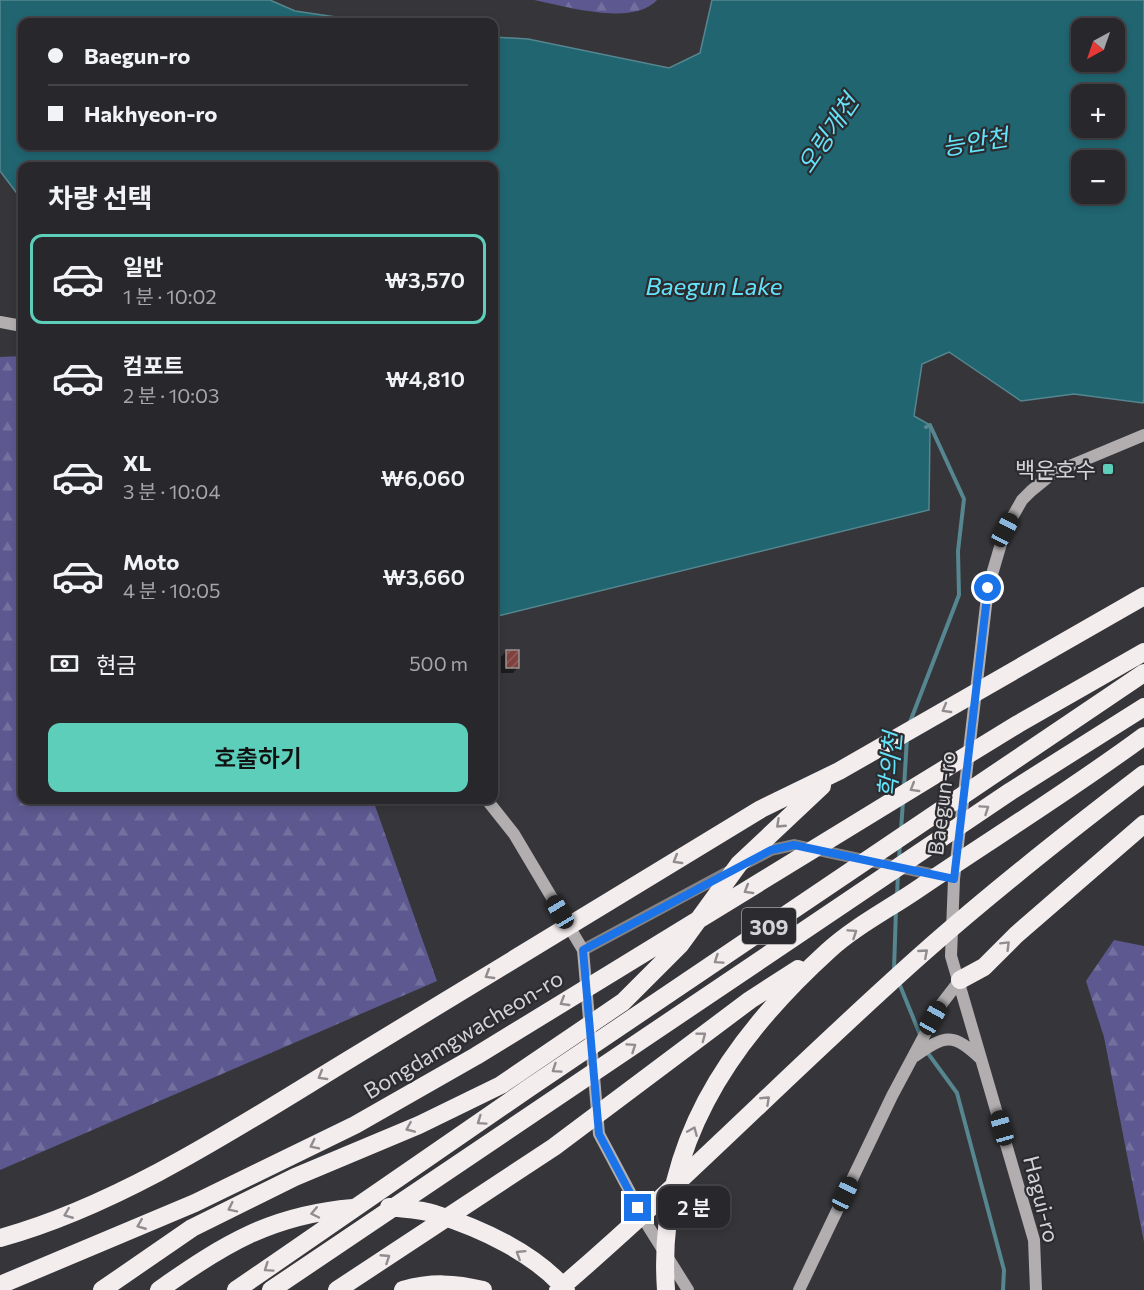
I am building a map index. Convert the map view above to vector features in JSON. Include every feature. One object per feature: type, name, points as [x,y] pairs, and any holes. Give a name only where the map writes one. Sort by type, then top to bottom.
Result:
[{"type":"highway","points":[[0,1239],[87,1206],[159,1171],[291,1095],[760,809],[839,771],[1144,596]]},
{"type":"highway","name":"Bongdamgwacheon-ro","points":[[0,1285],[216,1192],[355,1125],[476,1056],[1018,724],[1144,652]]},
{"type":"highway","name":"309","points":[[236,1290],[529,1088],[1144,673]]},
{"type":"highway","name":"309","points":[[271,1290],[1011,791],[1144,707]]},
{"type":"highway","points":[[337,1290],[554,1147],[750,1000],[830,949],[1144,736]]},
{"type":"highway","points":[[102,1290],[192,1228],[295,1177],[419,1125],[501,1085],[623,1002],[680,945],[739,864],[839,771]]},
{"type":"highway","points":[[558,1290],[616,1241],[921,954],[1041,852],[1144,774]]},
{"type":"highway","points":[[960,980],[984,967],[1016,934],[1144,824]]},
{"type":"highway","points":[[666,1290],[664,1261],[668,1214],[686,1145],[711,1088],[742,1040],[830,949]]},
{"type":"highway","points":[[159,1290],[207,1256],[248,1233],[284,1219],[324,1210],[379,1206],[433,1213],[482,1232],[525,1256],[566,1290]]},
{"type":"highway","points":[[403,1290],[423,1285],[458,1284],[483,1290]]},
{"type":"main road","points":[[0,322],[18,325]]},
{"type":"main road","name":"Baegun-ro","points":[[960,980],[951,956],[954,879],[988,588],[1005,530],[1022,500],[1053,473],[1144,435]]},
{"type":"main road","points":[[491,804],[514,834],[583,950],[599,1134],[648,1226],[688,1290]]},
{"type":"main road","points":[[799,1290],[892,1096],[915,1057],[940,1006],[960,980]]},
{"type":"main road","name":"Hagui-ro","points":[[960,980],[1034,1240],[1036,1290]]},
{"type":"main road","points":[[915,1057],[942,1039],[962,1041],[982,1060]]},
{"type":"street","points":[[583,950],[771,850],[794,845],[954,879]]},
{"type":"green space","points":[[534,0],[657,0],[646,8],[616,13],[580,10]]},
{"type":"green space","points":[[18,356],[18,804],[374,804],[437,981],[0,1170],[0,357]]},
{"type":"green space","points":[[1114,940],[1144,946],[1144,1242],[1104,1037],[1086,981]]},
{"type":"water","name":"Baegun Lake","points":[[0,0],[270,0],[295,11],[343,18],[18,18],[18,150],[498,150],[498,37],[528,39],[669,68],[700,53],[712,0],[1144,0],[1144,399],[1143,403],[1074,394],[1021,401],[949,352],[922,364],[914,416],[930,425],[929,510],[498,616],[498,162],[18,162],[18,195],[0,171]]},
{"type":"building","points":[[506,650],[519,650],[519,668],[506,668]]},
{"type":"waterway","name":"학의천","points":[[910,722],[959,595],[958,551],[964,499],[930,425],[926,427]]},
{"type":"waterway","name":"학의천","points":[[904,788],[907,738]]},
{"type":"waterway","name":"학의천","points":[[901,830],[903,801]]},
{"type":"waterway","name":"학의천","points":[[899,860],[900,843]]},
{"type":"waterway","name":"학의천","points":[[897,896],[898,873]]},
{"type":"waterway","name":"학의천","points":[[894,970],[896,909]]},
{"type":"waterway","name":"학의천","points":[[899,983],[921,1037]]},
{"type":"waterway","name":"학의천","points":[[927,1052],[957,1093],[1004,1270],[1003,1290]]},
{"type":"place","name":"백운호수","points":[[1108,469]]},
{"type":"route","points":[[638,1208],[599,1134],[583,950],[771,850],[794,845],[954,879],[988,588]]},
{"type":"water label","name":"오링개천","points":[[827,133]]},
{"type":"water label","name":"능안천","points":[[975,141]]}]
